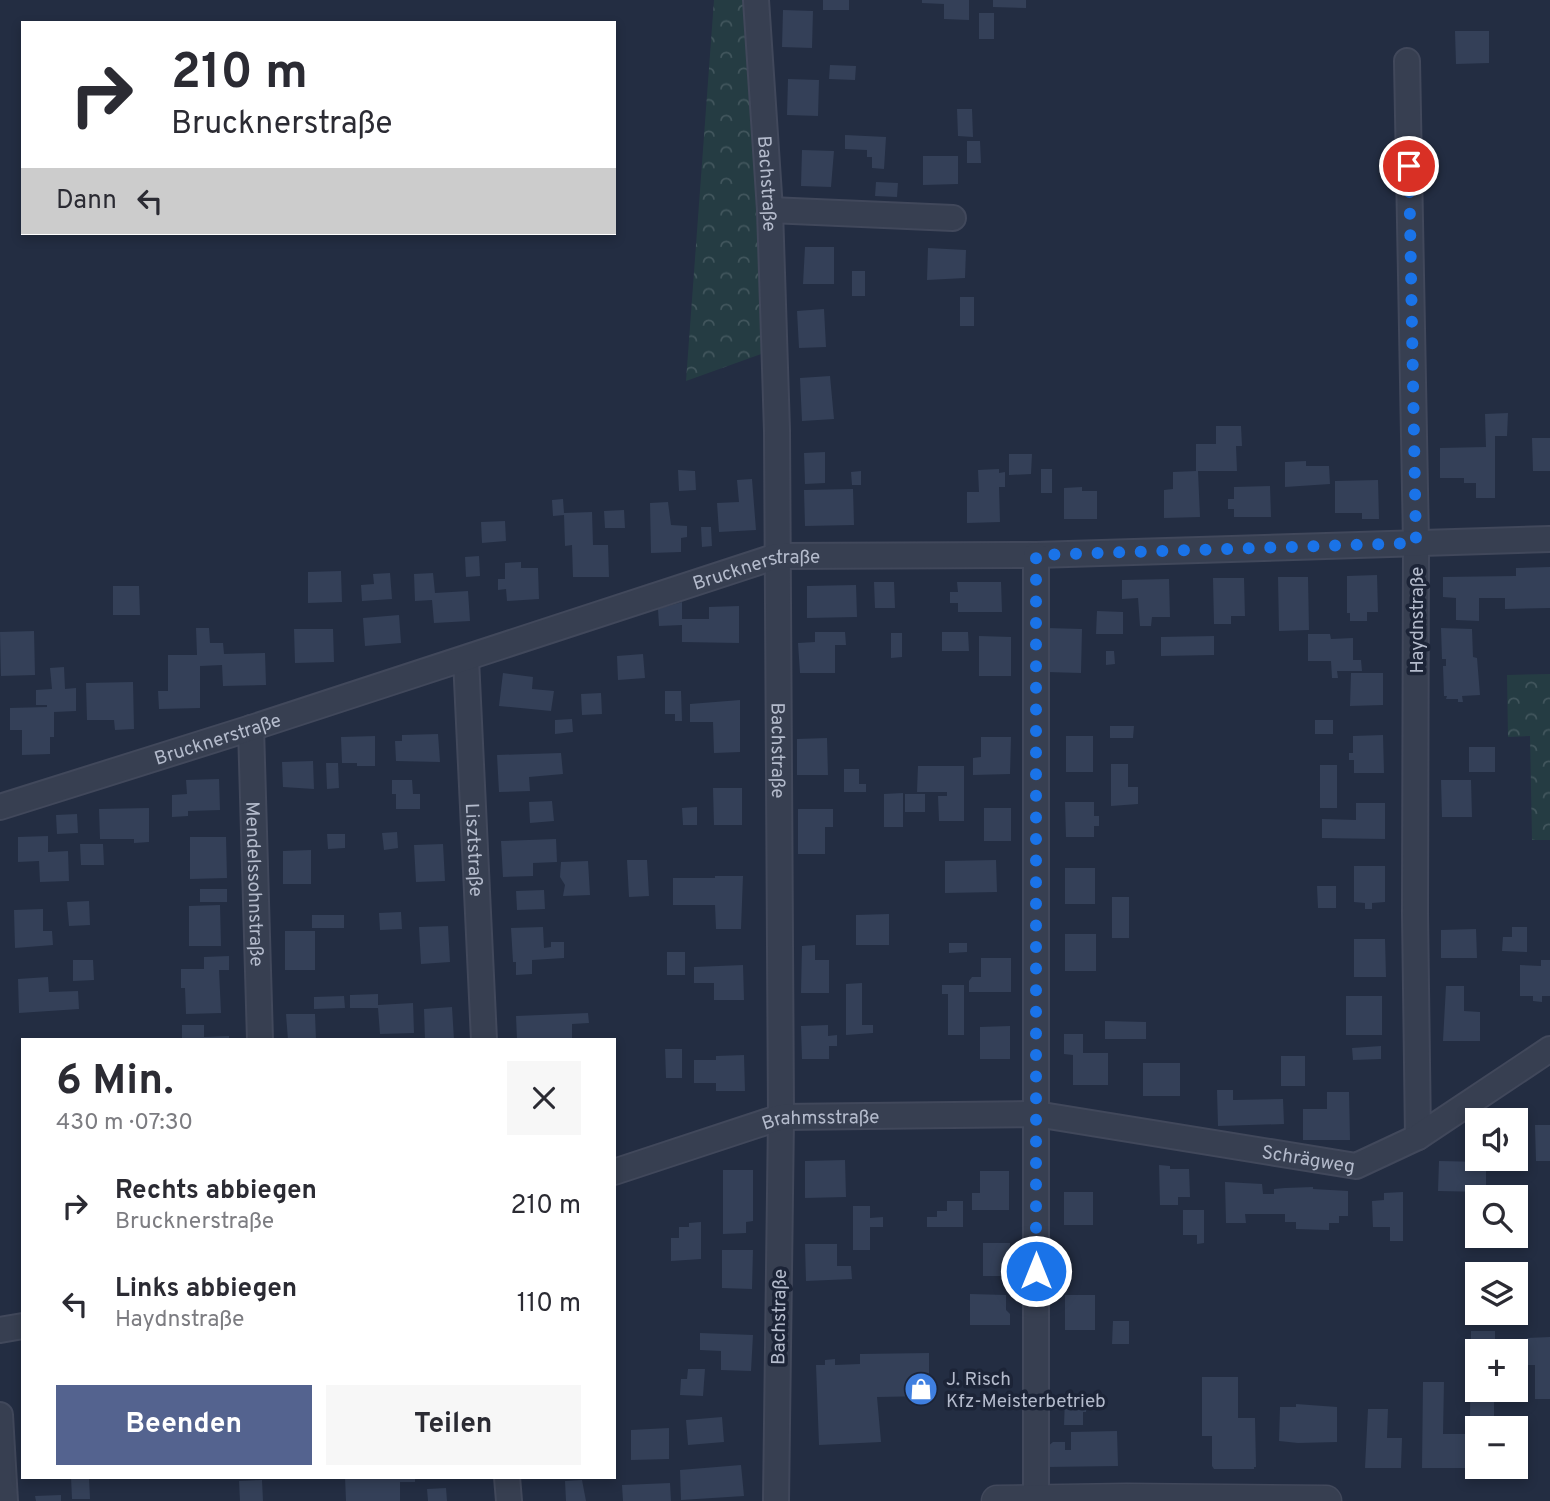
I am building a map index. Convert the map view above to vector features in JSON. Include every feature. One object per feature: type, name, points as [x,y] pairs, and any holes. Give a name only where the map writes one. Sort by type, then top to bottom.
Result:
[{"type":"street","name":"Bachstraße","points":[[756,0],[770,210],[777,432],[781,1117],[776,1501]]},
{"type":"street","name":"Haydnstraße","points":[[1407,61],[1416,543],[1415,914],[1418,1137]]},
{"type":"street","points":[[770,210],[953,218]]},
{"type":"street","name":"Brucknerstraße","points":[[0,807],[466,659],[777,556],[1036,555],[1550,539]]},
{"type":"street","points":[[1035,1499],[1036,555]]},
{"type":"street","name":"Lisztstraße","points":[[466,659],[484,1038]]},
{"type":"street","name":"Mendelssohnstraße","points":[[251,728],[260,1038]]},
{"type":"street","name":"Schrägweg","points":[[1036,1114],[1356,1166],[1418,1137],[1550,1049]]},
{"type":"street","name":"Brahmsstraße","points":[[616,1171],[781,1117],[1036,1114]]},
{"type":"street","points":[[0,1330],[21,1326]]},
{"type":"street","points":[[0,1416],[5,1501]]},
{"type":"street","points":[[507,1479],[509,1501]]},
{"type":"street","points":[[997,1501],[1326,1501]]},
{"type":"green space","points":[[714,0],[745,0],[764,353],[686,381]]},
{"type":"green space","points":[[1550,674],[1550,840],[1532,840],[1530,736],[1508,737],[1507,675]]},
{"type":"building","points":[[823,0],[849,0],[849,10],[823,10]]},
{"type":"building","points":[[922,0],[969,0],[969,20],[944,19],[944,4],[922,3]]},
{"type":"building","points":[[993,0],[1026,0],[1026,8],[993,7]]},
{"type":"building","points":[[783,10],[813,11],[812,48],[782,47]]},
{"type":"building","points":[[979,13],[994,13],[994,39],[979,39]]},
{"type":"building","points":[[1455,31],[1489,31],[1489,63],[1456,64]]},
{"type":"building","points":[[830,65],[856,66],[855,80],[829,79]]},
{"type":"building","points":[[788,79],[819,80],[818,116],[787,115]]},
{"type":"building","points":[[957,109],[972,109],[973,137],[958,136]]},
{"type":"building","points":[[845,135],[886,137],[884,169],[872,168],[872,157],[867,157],[867,150],[845,149]]},
{"type":"building","points":[[967,141],[980,141],[981,163],[967,163]]},
{"type":"building","points":[[802,150],[834,151],[831,187],[801,186]]},
{"type":"building","points":[[923,156],[958,156],[958,184],[923,185]]},
{"type":"building","points":[[876,182],[898,183],[897,197],[875,196]]},
{"type":"building","points":[[805,247],[834,247],[834,284],[803,284]]},
{"type":"building","points":[[928,248],[966,250],[965,278],[927,280]]},
{"type":"building","points":[[852,271],[865,271],[865,296],[852,296]]},
{"type":"building","points":[[960,297],[974,297],[974,326],[960,326]]},
{"type":"building","points":[[824,309],[826,347],[799,348],[797,311]]},
{"type":"building","points":[[830,376],[834,419],[802,421],[800,378]]},
{"type":"building","points":[[1508,413],[1507,436],[1495,436],[1495,498],[1476,498],[1476,483],[1464,483],[1464,478],[1440,478],[1440,448],[1486,447],[1485,414]]},
{"type":"building","points":[[1216,426],[1241,426],[1242,446],[1236,446],[1237,471],[1198,471],[1200,517],[1164,518],[1164,490],[1173,489],[1173,472],[1196,471],[1196,444],[1216,444]]},
{"type":"building","points":[[1532,438],[1550,438],[1550,471],[1533,471]]},
{"type":"building","points":[[825,452],[825,483],[805,484],[804,453]]},
{"type":"building","points":[[1009,454],[1032,454],[1031,474],[1009,475]]},
{"type":"building","points":[[1306,461],[1306,466],[1329,466],[1330,484],[1285,487],[1285,462]]},
{"type":"building","points":[[999,469],[999,473],[1005,472],[1005,487],[999,487],[1000,522],[967,523],[967,492],[979,492],[978,470]]},
{"type":"building","points":[[1041,469],[1052,469],[1052,493],[1041,493]]},
{"type":"building","points":[[678,470],[695,471],[696,490],[679,491]]},
{"type":"building","points":[[861,471],[861,485],[852,485],[851,472]]},
{"type":"building","points":[[752,479],[756,530],[719,532],[717,503],[739,502],[737,480]]},
{"type":"building","points":[[1378,480],[1379,519],[1362,519],[1362,513],[1335,513],[1335,481]]},
{"type":"building","points":[[1270,486],[1271,517],[1234,517],[1234,509],[1228,509],[1228,499],[1234,499],[1234,487]]},
{"type":"building","points":[[1082,487],[1082,491],[1097,491],[1097,519],[1064,519],[1064,488]]},
{"type":"building","points":[[853,489],[854,525],[805,526],[804,490]]},
{"type":"building","points":[[563,499],[564,513],[592,512],[593,545],[608,545],[609,577],[573,577],[572,545],[565,546],[564,515],[553,516],[552,500]]},
{"type":"building","points":[[668,502],[671,525],[687,526],[687,537],[681,538],[681,552],[651,553],[650,503]]},
{"type":"building","points":[[624,510],[625,528],[605,528],[604,511]]},
{"type":"building","points":[[505,521],[506,541],[482,543],[481,522]]},
{"type":"building","points":[[701,527],[711,527],[712,546],[702,547]]},
{"type":"building","points":[[479,556],[480,576],[466,577],[465,557]]},
{"type":"building","points":[[521,562],[521,568],[538,568],[539,599],[507,601],[506,589],[498,590],[498,579],[505,579],[505,563]]},
{"type":"building","points":[[1550,567],[1550,608],[1505,609],[1505,598],[1479,598],[1479,621],[1456,620],[1456,598],[1443,597],[1443,577],[1516,576],[1516,568]]},
{"type":"building","points":[[341,571],[342,602],[308,603],[308,572]]},
{"type":"building","points":[[390,573],[392,599],[362,601],[361,585],[374,584],[373,574]]},
{"type":"building","points":[[433,573],[435,593],[468,591],[470,621],[434,623],[432,600],[415,601],[414,574]]},
{"type":"building","points":[[1377,575],[1378,612],[1367,612],[1367,621],[1350,621],[1350,613],[1347,613],[1347,576]]},
{"type":"building","points":[[1278,577],[1308,577],[1309,630],[1279,631]]},
{"type":"building","points":[[1213,578],[1244,578],[1245,616],[1231,616],[1231,624],[1214,624]]},
{"type":"building","points":[[1169,579],[1170,617],[1152,617],[1151,626],[1140,626],[1138,598],[1122,599],[1122,580]]},
{"type":"building","points":[[874,582],[894,582],[895,608],[875,608]]},
{"type":"building","points":[[957,582],[1001,582],[1002,612],[958,612],[958,603],[950,603],[950,592],[958,592]]},
{"type":"building","points":[[856,585],[857,617],[807,618],[807,586]]},
{"type":"building","points":[[113,586],[139,586],[140,615],[113,615]]},
{"type":"building","points":[[682,602],[682,619],[709,619],[709,607],[739,606],[739,643],[682,642],[682,625],[659,626],[658,609]]},
{"type":"building","points":[[1097,611],[1123,612],[1123,634],[1096,634]]},
{"type":"building","points":[[399,615],[401,643],[365,646],[363,618]]},
{"type":"building","points":[[196,628],[209,628],[210,643],[223,643],[224,654],[265,653],[266,685],[223,686],[222,665],[200,666],[200,708],[159,709],[158,691],[168,691],[168,655],[197,655]]},
{"type":"building","points":[[1047,628],[1082,629],[1081,673],[1047,672]]},
{"type":"building","points":[[1441,628],[1472,629],[1473,657],[1477,658],[1480,695],[1462,696],[1463,702],[1446,699],[1447,696],[1444,696],[1443,666],[1446,666],[1446,659],[1442,659]]},
{"type":"building","points":[[294,629],[333,629],[334,662],[295,663]]},
{"type":"building","points":[[34,631],[35,675],[1,676],[0,632]]},
{"type":"building","points":[[815,632],[845,632],[846,645],[835,645],[835,673],[800,673],[798,643],[815,642]]},
{"type":"building","points":[[942,632],[968,632],[969,651],[942,651]]},
{"type":"building","points":[[891,633],[902,633],[902,657],[891,658]]},
{"type":"building","points":[[1308,634],[1330,634],[1331,639],[1353,638],[1353,660],[1361,660],[1362,671],[1337,671],[1338,678],[1332,678],[1331,661],[1308,661]]},
{"type":"building","points":[[979,636],[1011,637],[1011,676],[979,676]]},
{"type":"building","points":[[1214,636],[1214,655],[1161,656],[1161,637]]},
{"type":"building","points":[[1106,651],[1114,651],[1115,664],[1106,665]]},
{"type":"building","points":[[643,654],[645,678],[618,680],[617,656]]},
{"type":"building","points":[[64,667],[65,689],[76,688],[76,711],[54,712],[54,737],[50,737],[50,754],[22,755],[22,730],[10,730],[10,708],[47,707],[36,705],[36,690],[52,689],[50,668]]},
{"type":"building","points":[[503,673],[533,677],[532,689],[554,691],[551,711],[499,706]]},
{"type":"building","points":[[1351,673],[1383,673],[1383,705],[1350,706]]},
{"type":"building","points":[[133,682],[134,729],[115,730],[114,720],[87,720],[86,683]]},
{"type":"building","points":[[665,691],[681,691],[682,721],[675,721],[675,714],[665,714]]},
{"type":"building","points":[[601,693],[602,714],[582,715],[581,694]]},
{"type":"building","points":[[740,700],[740,752],[714,753],[713,722],[690,722],[690,704]]},
{"type":"building","points":[[572,719],[573,732],[555,734],[555,720]]},
{"type":"building","points":[[1315,720],[1333,720],[1333,734],[1315,734]]},
{"type":"building","points":[[1110,726],[1134,726],[1133,738],[1110,738]]},
{"type":"building","points":[[438,734],[440,762],[396,761],[395,741],[402,741],[402,735]]},
{"type":"building","points":[[1383,735],[1384,773],[1354,773],[1354,760],[1349,760],[1349,753],[1353,753],[1353,736]]},
{"type":"building","points":[[375,736],[375,766],[342,763],[341,737]]},
{"type":"building","points":[[1066,736],[1093,736],[1093,772],[1066,772]]},
{"type":"building","points":[[981,737],[1011,737],[1010,774],[973,775],[973,758],[981,757]]},
{"type":"building","points":[[827,738],[828,775],[797,775],[797,739]]},
{"type":"building","points":[[1469,747],[1495,747],[1495,772],[1469,772]]},
{"type":"building","points":[[561,753],[563,774],[529,777],[530,791],[499,792],[497,755]]},
{"type":"building","points":[[313,761],[314,789],[283,787],[282,762]]},
{"type":"building","points":[[326,763],[338,763],[339,788],[327,789]]},
{"type":"building","points":[[1111,764],[1128,764],[1128,787],[1138,787],[1138,804],[1111,806]]},
{"type":"building","points":[[1320,765],[1337,765],[1337,808],[1320,808]]},
{"type":"building","points":[[918,766],[964,766],[964,821],[939,821],[938,796],[947,796],[947,792],[917,792]]},
{"type":"building","points":[[844,769],[859,769],[859,784],[866,784],[866,792],[844,792]]},
{"type":"building","points":[[219,779],[220,810],[188,811],[188,816],[172,817],[172,795],[187,794],[186,780]]},
{"type":"building","points":[[392,780],[412,780],[413,794],[420,794],[420,809],[396,809]]},
{"type":"building","points":[[1441,780],[1471,780],[1472,817],[1442,817]]},
{"type":"building","points":[[713,788],[742,788],[742,825],[714,825]]},
{"type":"building","points":[[903,793],[903,827],[884,827],[884,794]]},
{"type":"building","points":[[905,794],[925,794],[925,812],[905,812]]},
{"type":"building","points":[[552,801],[554,821],[530,823],[529,802]]},
{"type":"building","points":[[1065,802],[1094,802],[1094,816],[1099,816],[1099,826],[1094,826],[1094,837],[1066,837]]},
{"type":"building","points":[[1356,803],[1385,803],[1385,839],[1322,838],[1322,819],[1356,820]]},
{"type":"building","points":[[697,807],[697,825],[683,825],[682,808]]},
{"type":"building","points":[[149,808],[149,842],[100,839],[99,809]]},
{"type":"building","points":[[984,808],[1011,808],[1011,841],[984,841]]},
{"type":"building","points":[[798,809],[833,809],[833,827],[825,827],[825,854],[798,854]]},
{"type":"building","points":[[77,814],[78,833],[57,834],[56,815]]},
{"type":"building","points":[[397,832],[398,848],[384,850],[382,833]]},
{"type":"building","points":[[327,834],[345,834],[345,848],[328,849]]},
{"type":"building","points":[[48,836],[48,852],[68,851],[69,881],[40,882],[39,861],[18,862],[18,837]]},
{"type":"building","points":[[190,837],[226,837],[227,878],[190,879]]},
{"type":"building","points":[[556,839],[557,862],[533,863],[533,876],[503,877],[501,841]]},
{"type":"building","points":[[80,844],[103,844],[104,865],[81,865]]},
{"type":"building","points":[[443,844],[445,881],[416,882],[414,845]]},
{"type":"building","points":[[311,850],[311,884],[283,884],[283,851]]},
{"type":"building","points":[[627,860],[647,860],[649,896],[629,897]]},
{"type":"building","points":[[996,860],[997,892],[945,893],[945,861]]},
{"type":"building","points":[[588,861],[590,895],[563,896],[565,885],[560,877],[561,862]]},
{"type":"building","points":[[1354,866],[1385,866],[1385,902],[1372,903],[1372,909],[1365,909],[1365,903],[1354,902]]},
{"type":"building","points":[[1065,868],[1095,868],[1095,904],[1065,904]]},
{"type":"building","points":[[743,876],[741,929],[716,929],[715,905],[673,905],[673,878]]},
{"type":"building","points":[[1317,886],[1336,886],[1336,908],[1318,908]]},
{"type":"building","points":[[200,889],[227,889],[227,902],[200,902]]},
{"type":"building","points":[[544,890],[545,909],[517,910],[516,891]]},
{"type":"building","points":[[1112,897],[1129,897],[1129,938],[1112,938]]},
{"type":"building","points":[[89,901],[90,925],[69,926],[67,902]]},
{"type":"building","points":[[220,905],[221,946],[189,946],[189,906]]},
{"type":"building","points":[[43,909],[43,931],[52,931],[53,945],[15,948],[14,910]]},
{"type":"building","points":[[401,912],[402,929],[380,930],[379,913]]},
{"type":"building","points":[[889,914],[889,945],[856,945],[856,915]]},
{"type":"building","points":[[312,915],[344,915],[344,928],[312,928]]},
{"type":"building","points":[[448,926],[450,962],[421,964],[419,927]]},
{"type":"building","points":[[543,927],[544,948],[551,947],[551,942],[564,942],[564,958],[532,960],[532,974],[516,975],[511,928]]},
{"type":"building","points":[[1512,927],[1527,927],[1527,952],[1502,951],[1503,937],[1512,937]]},
{"type":"building","points":[[1476,929],[1477,958],[1441,958],[1441,930]]},
{"type":"building","points":[[285,931],[315,931],[315,970],[285,970]]},
{"type":"building","points":[[1065,934],[1096,934],[1096,971],[1065,971]]},
{"type":"building","points":[[1354,939],[1385,939],[1386,977],[1354,977]]},
{"type":"building","points":[[949,943],[967,943],[967,952],[949,953]]},
{"type":"building","points":[[815,945],[815,960],[829,960],[829,993],[801,993],[802,946]]},
{"type":"building","points":[[667,952],[685,952],[685,975],[667,975]]},
{"type":"building","points":[[229,956],[229,970],[219,970],[221,1013],[186,1014],[181,969],[204,969],[204,957]]},
{"type":"building","points":[[981,958],[1011,958],[1011,992],[969,992],[969,981],[972,977],[981,977]]},
{"type":"building","points":[[73,960],[93,960],[94,980],[73,981]]},
{"type":"building","points":[[1541,960],[1550,960],[1550,996],[1542,996],[1542,1002],[1533,1001],[1533,996],[1520,996],[1520,965],[1541,966]]},
{"type":"building","points":[[743,965],[744,1000],[714,1000],[714,983],[694,983],[694,967]]},
{"type":"building","points":[[48,977],[49,992],[78,991],[79,1009],[19,1013],[18,979]]},
{"type":"building","points":[[862,983],[862,1025],[873,1025],[873,1033],[846,1035],[846,984]]},
{"type":"building","points":[[942,985],[964,985],[964,1035],[948,1035],[948,994],[942,994]]},
{"type":"building","points":[[1446,986],[1464,986],[1464,1011],[1480,1012],[1480,1041],[1443,1041]]},
{"type":"building","points":[[378,994],[378,1005],[413,1003],[414,1033],[380,1034],[378,1008],[350,1008],[350,995]]},
{"type":"building","points":[[344,996],[345,1008],[314,1009],[314,997]]},
{"type":"building","points":[[1346,996],[1382,996],[1382,1035],[1346,1035]]},
{"type":"building","points":[[452,1007],[454,1038],[425,1038],[424,1009]]},
{"type":"building","points":[[588,1013],[589,1023],[572,1024],[572,1038],[517,1038],[516,1016]]},
{"type":"building","points":[[286,1014],[315,1014],[316,1038],[288,1038]]},
{"type":"building","points":[[1105,1021],[1146,1022],[1146,1039],[1105,1039]]},
{"type":"building","points":[[182,1025],[204,1025],[204,1037],[229,1036],[229,1038],[182,1038]]},
{"type":"building","points":[[828,1025],[828,1036],[837,1035],[837,1046],[829,1046],[829,1059],[802,1059],[801,1026]]},
{"type":"building","points":[[1010,1026],[1010,1059],[980,1059],[980,1027]]},
{"type":"building","points":[[1064,1034],[1083,1034],[1083,1053],[1108,1053],[1108,1085],[1073,1085],[1073,1055],[1064,1054]]},
{"type":"building","points":[[1381,1046],[1381,1059],[1353,1060],[1352,1048]]},
{"type":"building","points":[[665,1049],[682,1049],[682,1078],[666,1078]]},
{"type":"building","points":[[744,1055],[745,1091],[716,1091],[716,1083],[694,1083],[694,1060],[716,1060],[716,1056]]},
{"type":"building","points":[[1281,1056],[1305,1056],[1305,1086],[1281,1086]]},
{"type":"building","points":[[1143,1063],[1180,1063],[1180,1096],[1143,1096]]},
{"type":"building","points":[[1217,1090],[1233,1090],[1233,1100],[1283,1099],[1284,1124],[1218,1126]]},
{"type":"building","points":[[1327,1092],[1349,1092],[1350,1140],[1303,1140],[1303,1109],[1327,1109]]},
{"type":"building","points":[[1535,1125],[1550,1125],[1550,1161],[1536,1161]]},
{"type":"building","points":[[845,1160],[846,1197],[805,1198],[805,1161]]},
{"type":"building","points":[[1439,1161],[1465,1162],[1465,1171],[1486,1171],[1486,1185],[1465,1185],[1465,1192],[1438,1191]]},
{"type":"building","points":[[1159,1165],[1170,1166],[1170,1169],[1189,1169],[1190,1197],[1178,1197],[1178,1205],[1160,1205]]},
{"type":"building","points":[[723,1170],[753,1170],[753,1221],[746,1222],[746,1233],[723,1234]]},
{"type":"building","points":[[980,1171],[1009,1171],[1009,1210],[972,1210],[972,1193],[980,1193]]},
{"type":"building","points":[[1225,1182],[1262,1184],[1263,1194],[1274,1194],[1274,1189],[1313,1187],[1348,1191],[1348,1216],[1339,1216],[1339,1223],[1329,1223],[1329,1230],[1296,1229],[1296,1222],[1285,1222],[1285,1214],[1245,1214],[1246,1223],[1226,1223]]},
{"type":"building","points":[[1064,1192],[1093,1192],[1093,1225],[1064,1225]]},
{"type":"building","points":[[1403,1192],[1403,1241],[1390,1241],[1390,1227],[1373,1227],[1372,1201],[1384,1200],[1384,1193]]},
{"type":"building","points":[[947,1201],[963,1201],[963,1227],[927,1227],[927,1217],[937,1217],[937,1211],[947,1211]]},
{"type":"building","points":[[853,1206],[870,1206],[870,1218],[883,1217],[883,1227],[870,1227],[870,1250],[853,1250]]},
{"type":"building","points":[[1183,1210],[1204,1210],[1204,1243],[1197,1244],[1197,1235],[1183,1235]]},
{"type":"building","points":[[701,1222],[701,1259],[671,1261],[671,1238],[679,1238],[679,1227],[689,1227],[689,1223]]},
{"type":"building","points":[[983,1243],[1010,1243],[1010,1276],[983,1276]]},
{"type":"building","points":[[805,1244],[837,1244],[837,1266],[851,1266],[852,1279],[806,1281]]},
{"type":"building","points":[[722,1250],[753,1250],[752,1289],[722,1288]]},
{"type":"building","points":[[970,1294],[1006,1295],[1010,1325],[970,1325]]},
{"type":"building","points":[[1065,1295],[1095,1295],[1095,1330],[1065,1330]]},
{"type":"building","points":[[1113,1321],[1129,1321],[1129,1344],[1112,1344]]},
{"type":"building","points":[[1471,1331],[1495,1331],[1495,1339],[1471,1339]]},
{"type":"building","points":[[700,1333],[753,1335],[751,1371],[721,1370],[721,1351],[700,1350]]},
{"type":"building","points":[[1550,1337],[1550,1399],[1535,1399],[1535,1365],[1528,1365],[1527,1338]]},
{"type":"building","points":[[929,1353],[929,1396],[877,1397],[881,1442],[819,1445],[816,1365],[825,1365],[825,1360],[835,1359],[835,1365],[860,1364],[860,1354]]},
{"type":"building","points":[[688,1369],[705,1369],[703,1396],[680,1395],[681,1379],[687,1379]]},
{"type":"building","points":[[1202,1377],[1238,1377],[1238,1418],[1255,1418],[1254,1469],[1214,1469],[1212,1466],[1212,1436],[1202,1436]]},
{"type":"building","points":[[1423,1382],[1444,1382],[1443,1434],[1465,1434],[1465,1468],[1422,1468]]},
{"type":"building","points":[[1065,1400],[1086,1400],[1083,1425],[1064,1425]]},
{"type":"building","points":[[1470,1402],[1494,1402],[1494,1416],[1470,1416]]},
{"type":"building","points":[[1296,1404],[1337,1407],[1337,1442],[1279,1441],[1280,1407],[1296,1407]]},
{"type":"building","points":[[1368,1409],[1388,1409],[1387,1438],[1402,1438],[1401,1468],[1365,1468]]},
{"type":"building","points":[[722,1417],[724,1442],[688,1445],[686,1420]]},
{"type":"building","points":[[669,1428],[669,1459],[631,1460],[631,1430]]},
{"type":"building","points":[[1117,1431],[1118,1466],[1047,1467],[1047,1447],[1053,1442],[1065,1442],[1065,1450],[1071,1450],[1071,1432]]},
{"type":"building","points":[[741,1465],[744,1496],[681,1500],[680,1470]]},
{"type":"building","points":[[71,1479],[89,1479],[90,1499],[72,1499]]},
{"type":"building","points":[[345,1479],[415,1479],[415,1482],[400,1482],[400,1501],[346,1501]]},
{"type":"building","points":[[262,1480],[263,1501],[240,1501],[239,1481]]},
{"type":"building","points":[[582,1480],[586,1501],[566,1501],[565,1481]]},
{"type":"building","points":[[670,1483],[671,1501],[623,1501],[622,1485]]},
{"type":"building","points":[[446,1488],[447,1501],[428,1501],[427,1489]]},
{"type":"building","points":[[61,1495],[61,1501],[36,1501],[35,1496]]},
{"type":"place","name":"J. Risch Kfz-Meisterbetrieb","points":[[921,1389]]},
{"type":"route","points":[[1036,1271],[1036,555],[1416,543],[1409,166]]}]
